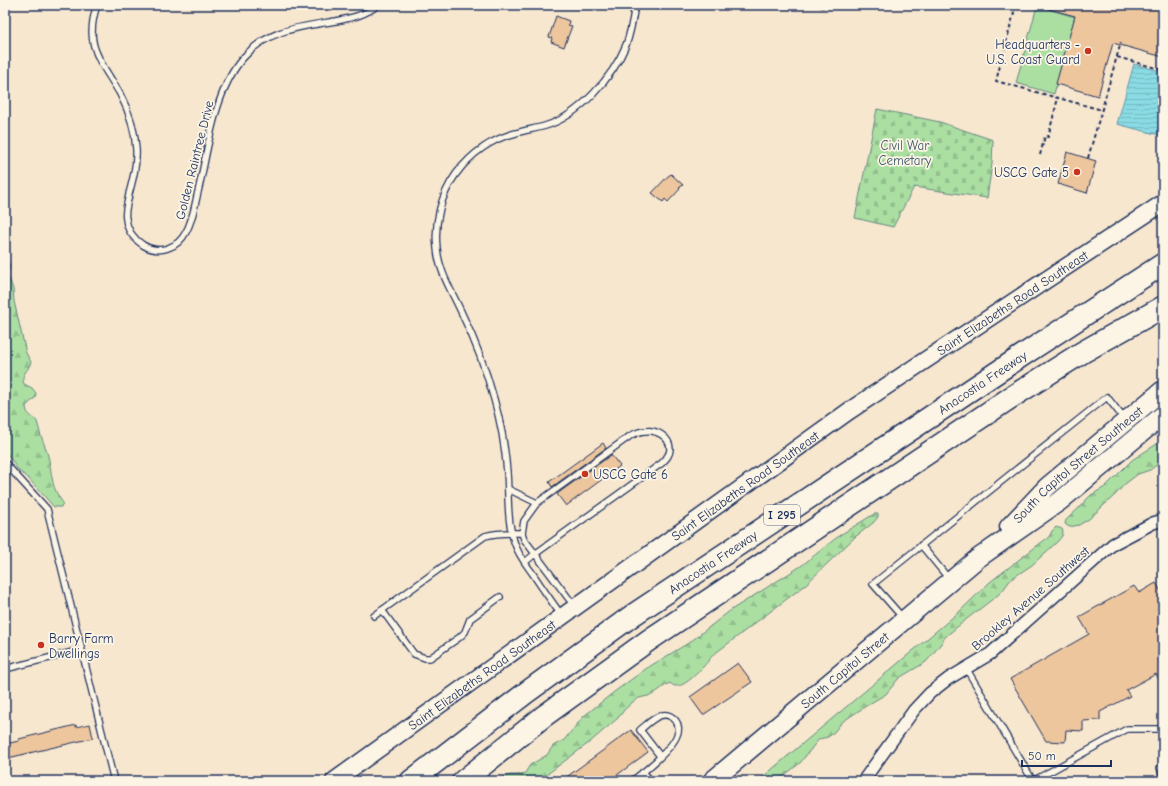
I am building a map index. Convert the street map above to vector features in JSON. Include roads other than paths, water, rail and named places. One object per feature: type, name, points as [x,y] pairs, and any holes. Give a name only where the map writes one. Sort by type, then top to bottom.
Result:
[{"type":"highway","name":"Anacostia Freeway","points":[[411,781],[527,692],[633,615],[1032,349],[1163,264]]},
{"type":"highway","name":"I 295","points":[[463,781],[544,716],[649,640],[1010,398],[1083,352],[1163,306]]},
{"type":"main road","name":"Saint Elizabeths Road Southeast","points":[[334,781],[849,412],[1163,203]]},
{"type":"main road","name":"South Capitol Street Southeast","points":[[977,559],[1047,487],[1163,390]]},
{"type":"main road","points":[[977,559],[1060,500],[1163,415]]},
{"type":"main road","name":"South Capitol Street","points":[[712,781],[977,559]]},
{"type":"street","name":"Brookley Avenue Southwest","points":[[862,781],[914,710],[943,682],[990,654],[1113,544],[1153,523],[1163,520]]},
{"type":"lane","name":"Golden Raintree Drive","points":[[97,5],[93,20],[92,34],[95,54],[124,103],[135,137],[135,166],[125,218],[128,228],[137,240],[150,249],[161,250],[172,247],[177,243],[189,226],[221,96],[232,73],[242,60],[267,38],[276,34],[294,28],[344,20],[359,16],[378,5]]},
{"type":"lane","points":[[569,612],[525,562],[517,549],[512,533],[509,512],[507,471],[500,426],[487,375],[468,327],[445,280],[438,259],[436,226],[447,190],[455,176],[476,152],[504,136],[545,126],[555,122],[576,108],[596,90],[614,68],[623,50],[632,24],[635,5]]},
{"type":"lane","points":[[904,620],[873,584],[1107,397],[1126,422]]},
{"type":"lane","points":[[525,562],[535,554],[662,463],[668,456],[670,450],[669,443],[664,437],[659,433],[652,431],[644,431],[630,436],[537,503],[524,521],[522,533],[524,539],[535,554],[569,612]]},
{"type":"lane","points":[[5,463],[47,509],[114,781]]},
{"type":"lane","points":[[508,489],[537,503]]},
{"type":"lane","points":[[374,616],[485,536],[501,533],[522,533]]},
{"type":"lane","points":[[921,545],[951,581]]},
{"type":"lane","points":[[382,610],[414,654],[425,658],[430,658],[460,637],[465,632],[470,619],[500,597]]},
{"type":"lane","points":[[5,669],[82,650]]},
{"type":"lane","points":[[966,668],[1033,781],[1128,729],[1163,729]]},
{"type":"lane","points":[[632,781],[660,756],[675,740],[678,734],[678,723],[669,715],[664,714],[654,718],[640,730],[660,756]]},
{"type":"lane","points":[[1163,763],[1160,768],[1163,775]]},
{"type":"lane","points":[[643,772],[651,781]]},
{"type":"water","points":[[1134,64],[1163,72],[1163,136],[1117,124]]},
{"type":"place","name":"Headquarters - U.S. Coast Guard","points":[[1088,51]]},
{"type":"place","name":"USCG Gate 5","points":[[1077,172]]},
{"type":"place","name":"USCG Gate 6","points":[[585,474]]},
{"type":"place","name":"Barry Farm Dwellings","points":[[41,645]]},
{"type":"park label","name":"Civil War Cemetary","points":[[905,152]]}]
